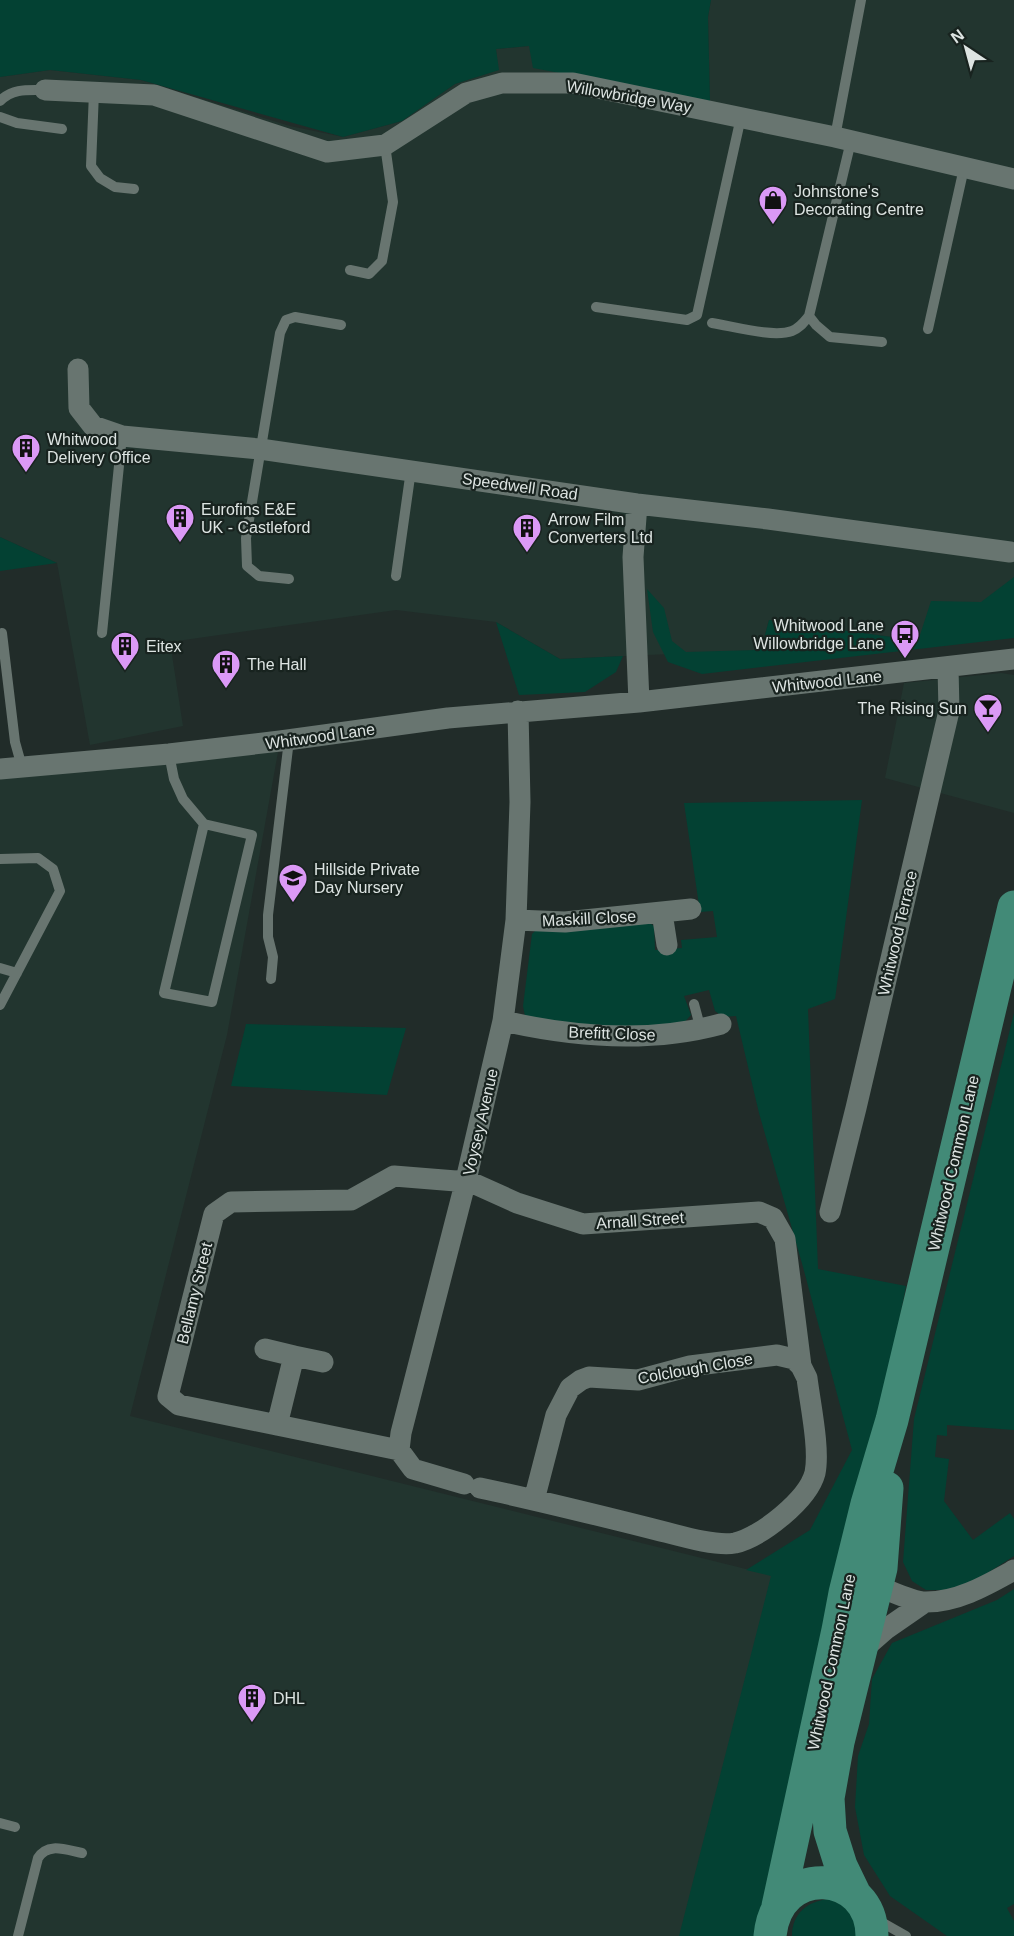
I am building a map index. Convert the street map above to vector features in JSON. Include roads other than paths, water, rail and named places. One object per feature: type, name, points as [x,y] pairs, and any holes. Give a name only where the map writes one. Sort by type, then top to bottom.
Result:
[{"type":"main road","name":"Whitwood Common Lane","points":[[774,1921],[861,1526],[892,1420],[1008,961],[1014,907]]},
{"type":"main road","name":"Whitwood Common Lane","points":[[865,1915],[841,1866],[830,1831],[828,1798],[838,1742],[862,1650],[886,1583],[892,1420]]},
{"type":"main road","points":[[774,1921],[789,1893],[805,1885],[822,1882],[840,1886],[865,1915]]},
{"type":"street","name":"Willowbridge Way","points":[[45,90],[154,95],[327,152],[385,145],[466,93],[502,83],[573,82],[843,139],[1014,179]]},
{"type":"street","name":"Speedwell Road","points":[[78,369],[79,408],[93,426],[122,436],[260,449],[637,504],[768,519],[1010,552]]},
{"type":"street","points":[[637,504],[633,557],[639,702]]},
{"type":"street","name":"Whitwood Lane","points":[[0,769],[169,754],[448,718],[639,702],[1014,659]]},
{"type":"street","name":"Whitwood Terrace","points":[[828,1204],[856,1108],[949,711],[948,668]]},
{"type":"street","name":"Voysey Avenue","points":[[399,1450],[401,1433],[466,1180],[503,1021],[516,920],[520,802],[518,711]]},
{"type":"street","name":"Maskill Close","points":[[516,920],[565,922],[691,909]]},
{"type":"street","points":[[662,913],[667,945]]},
{"type":"street","name":"Brefitt Close","points":[[503,1021],[544,1030],[605,1035],[658,1035],[711,1027]]},
{"type":"street","name":"Bellamy Street","points":[[399,1450],[179,1405],[168,1396],[214,1214],[231,1202],[351,1200],[394,1176],[466,1180]]},
{"type":"street","name":"Arnall Street","points":[[466,1180],[517,1203],[583,1224],[759,1212],[773,1218],[785,1239],[801,1366]]},
{"type":"street","points":[[265,1349],[324,1362]]},
{"type":"street","name":"Colclough Close","points":[[534,1500],[556,1415],[570,1388],[581,1380],[589,1377],[638,1380],[690,1366],[777,1355],[794,1359],[801,1366]]},
{"type":"street","points":[[277,1425],[294,1356]]},
{"type":"street","points":[[399,1450],[414,1469],[472,1486],[695,1539],[733,1543],[748,1539],[775,1522],[806,1491],[814,1476],[817,1459],[807,1378],[801,1366]]},
{"type":"street","points":[[862,1650],[886,1629],[925,1602],[955,1598],[986,1586],[1014,1570]]},
{"type":"street","points":[[839,1625],[858,1596],[886,1583],[925,1602]]},
{"type":"lane","points":[[712,323],[777,334],[792,331],[803,324],[809,316],[843,139],[861,0]]},
{"type":"lane","points":[[0,101],[12,92],[45,90]]},
{"type":"lane","points":[[94,92],[91,165],[100,178],[115,187],[134,189]]},
{"type":"lane","points":[[0,117],[16,123],[62,129]]},
{"type":"lane","points":[[596,307],[687,320],[697,315],[741,117]]},
{"type":"lane","points":[[350,270],[369,274],[382,261],[393,202],[385,145]]},
{"type":"lane","points":[[928,328],[964,168]]},
{"type":"lane","points":[[809,316],[830,337],[882,342]]},
{"type":"lane","points":[[289,579],[259,576],[247,567],[246,538],[280,333],[286,320],[295,317],[341,324]]},
{"type":"lane","points":[[102,633],[122,436]]},
{"type":"lane","points":[[396,576],[411,470]]},
{"type":"lane","points":[[2,633],[15,742],[22,767]]},
{"type":"lane","points":[[271,979],[273,957],[267,937],[268,915],[289,740]]},
{"type":"lane","points":[[169,754],[174,779],[183,799],[204,824],[252,835],[212,1002],[164,993],[204,824]]},
{"type":"lane","points":[[0,859],[38,858],[53,869],[60,891],[0,1005]]},
{"type":"lane","points":[[0,968],[17,973]]},
{"type":"lane","points":[[694,1004],[711,1027]]},
{"type":"lane","points":[[0,1823],[15,1827]]},
{"type":"lane","points":[[18,1936],[38,1858],[43,1851],[51,1848],[82,1853]]},
{"type":"lane","points":[[865,1915],[906,1936]]},
{"type":"place","name":"Johnstone's Decorating Centre","points":[[773,226]]},
{"type":"place","name":"Whitwood Delivery Office","points":[[26,474]]},
{"type":"place","name":"Eurofins E&E UK - Castleford","points":[[180,544]]},
{"type":"place","name":"Arrow Film Converters Ltd","points":[[527,554]]},
{"type":"place","name":"Whitwood Lane Willowbridge Lane","points":[[905,660]]},
{"type":"place","name":"Eitex","points":[[125,672]]},
{"type":"place","name":"The Hall","points":[[226,690]]},
{"type":"place","name":"The Rising Sun","points":[[988,734]]},
{"type":"place","name":"Hillside Private Day Nursery","points":[[293,904]]},
{"type":"place","name":"DHL","points":[[252,1724]]}]
